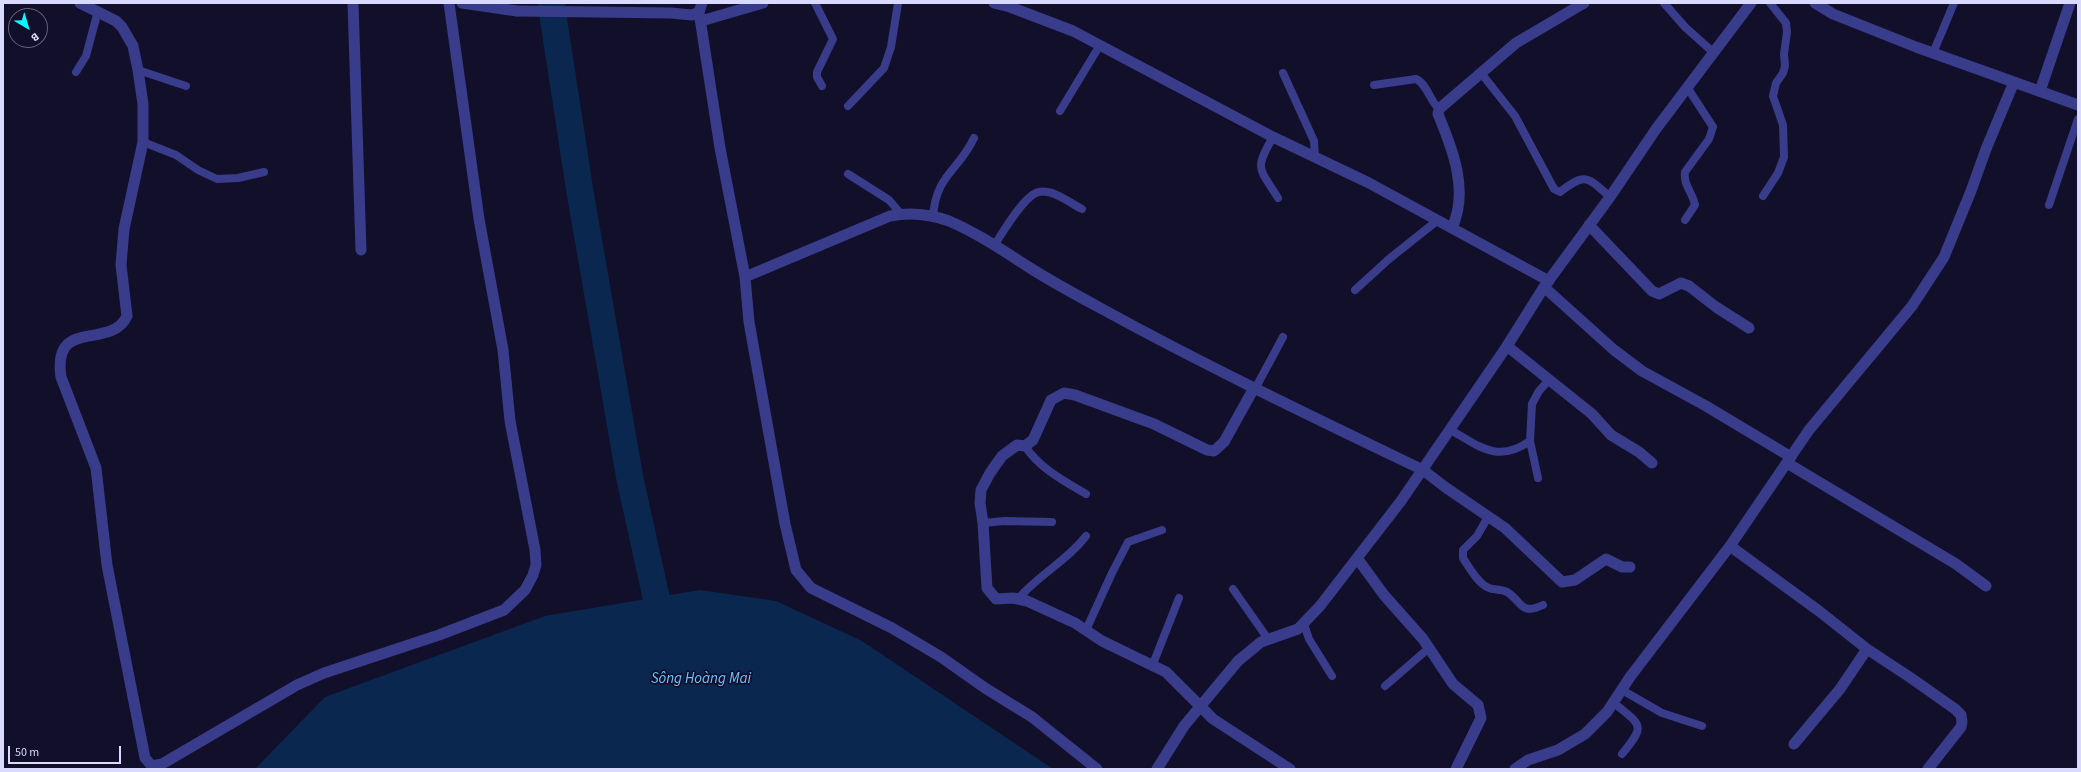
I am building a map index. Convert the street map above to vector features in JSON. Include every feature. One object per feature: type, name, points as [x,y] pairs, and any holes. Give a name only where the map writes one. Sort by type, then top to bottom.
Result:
[{"type":"street","points":[[80,3],[116,21],[128,35],[133,46],[143,104],[142,142],[124,229],[121,265],[127,316],[121,324],[110,331],[79,338],[69,343],[61,353],[59,364],[61,377],[96,468],[107,565],[116,617],[145,758],[149,764],[156,766],[175,758],[231,722],[297,685],[324,673],[439,635],[504,610],[525,590],[533,575],[536,565],[536,550],[510,421],[502,342],[479,219],[449,3]]},
{"type":"street","points":[[353,3],[361,250]]},
{"type":"street","points":[[462,3],[517,10],[594,13],[671,13],[692,15],[701,12],[763,3]]},
{"type":"street","points":[[994,3],[1036,16],[1073,31],[1273,137],[1452,228],[1546,284],[1614,350],[1638,368],[1956,564],[1986,586]]},
{"type":"street","points":[[1452,228],[1460,207],[1456,164],[1438,114],[1439,109],[1516,43],[1584,3]]},
{"type":"street","points":[[1157,769],[1184,726],[1238,661],[1261,642],[1293,632],[1304,624],[1357,558],[1423,470],[1449,429],[1507,346],[1546,284],[1610,197],[1631,163],[1751,3]]},
{"type":"street","points":[[1815,3],[1833,14],[1857,24],[2078,105]]},
{"type":"street","points":[[2040,91],[2070,3]]},
{"type":"street","points":[[701,12],[720,148],[745,277],[749,322],[785,524],[796,570],[811,588],[892,628],[941,657],[985,688],[1032,717],[1097,769]]},
{"type":"street","points":[[1515,769],[1528,760],[1558,750],[1585,734],[1614,703],[1622,690],[1730,546],[1814,424],[1912,306],[1944,257],[2014,82]]},
{"type":"street","points":[[745,277],[789,260],[866,225],[901,214],[920,214],[949,221],[995,244],[1028,267],[1103,310],[1254,389],[1423,470],[1515,536],[1562,582],[1575,580],[1606,559],[1622,567],[1630,567]]},
{"type":"street","points":[[1589,225],[1652,291],[1659,294],[1681,283],[1689,286],[1750,328]]},
{"type":"street","points":[[1507,346],[1592,414],[1611,435],[1639,452],[1652,463]]},
{"type":"street","points":[[1254,389],[1224,442],[1214,451],[1207,450],[1154,424],[1075,395],[1064,394],[1051,400],[1033,440],[1025,446],[1017,445],[1011,448],[990,473],[981,490],[980,503],[983,523],[987,588],[996,599],[1018,599],[1027,601],[1075,623],[1102,641],[1153,664],[1166,672],[1222,726],[1263,750],[1290,769]]},
{"type":"street","points":[[1730,546],[1819,611],[1866,649],[1911,678],[1955,709],[1961,715],[1961,727],[1928,769]]},
{"type":"street","points":[[1357,558],[1384,595],[1423,639],[1453,684],[1478,705],[1481,718],[1456,769]]},
{"type":"street","points":[[1794,744],[1840,689],[1866,649]]},
{"type":"lane","points":[[815,3],[833,39],[817,72],[817,77],[822,86]]},
{"type":"lane","points":[[848,106],[884,68],[891,46],[898,3]]},
{"type":"lane","points":[[1664,3],[1685,27],[1714,53]]},
{"type":"lane","points":[[1763,196],[1778,173],[1784,157],[1783,125],[1773,96],[1776,83],[1783,73],[1785,66],[1784,54],[1787,32],[1786,23],[1770,3]]},
{"type":"lane","points":[[1933,53],[1954,3]]},
{"type":"lane","points":[[76,72],[86,56],[98,11]]},
{"type":"lane","points":[[1060,111],[1100,45]]},
{"type":"lane","points":[[138,70],[186,86]]},
{"type":"lane","points":[[1481,73],[1515,116],[1554,189],[1560,192],[1579,179],[1585,179],[1610,197]]},
{"type":"lane","points":[[1283,74],[1314,141],[1315,158]]},
{"type":"lane","points":[[1374,85],[1416,79],[1423,84],[1434,104],[1439,109]]},
{"type":"lane","points":[[1685,220],[1694,205],[1694,198],[1684,178],[1685,172],[1709,139],[1713,127],[1687,87]]},
{"type":"lane","points":[[2049,205],[2078,119]]},
{"type":"lane","points":[[1273,137],[1259,164],[1260,172],[1278,198]]},
{"type":"lane","points":[[933,217],[934,202],[942,181],[961,160],[974,138]]},
{"type":"lane","points":[[142,142],[176,155],[204,173],[217,179],[238,178],[264,172]]},
{"type":"lane","points":[[848,174],[889,200],[901,214]]},
{"type":"lane","points":[[995,244],[1022,206],[1031,196],[1039,192],[1054,194],[1082,209]]},
{"type":"lane","points":[[1355,290],[1389,259],[1438,220]]},
{"type":"lane","points":[[1254,389],[1283,337]]},
{"type":"lane","points":[[1538,478],[1530,441],[1532,404],[1539,391],[1549,380]]},
{"type":"lane","points":[[1449,429],[1477,445],[1498,453],[1507,452],[1521,447],[1530,441]]},
{"type":"lane","points":[[1025,446],[1031,456],[1043,467],[1086,494]]},
{"type":"lane","points":[[1488,517],[1477,536],[1463,550],[1463,558],[1486,586],[1506,592],[1518,604],[1526,608],[1533,609],[1543,605]]},
{"type":"lane","points":[[983,523],[1005,521],[1052,522]]},
{"type":"lane","points":[[1086,630],[1128,542],[1162,530]]},
{"type":"lane","points":[[1018,599],[1042,574],[1067,557],[1086,536]]},
{"type":"lane","points":[[1233,589],[1268,639]]},
{"type":"lane","points":[[1153,664],[1179,598]]},
{"type":"lane","points":[[1304,624],[1309,639],[1332,676]]},
{"type":"lane","points":[[1385,686],[1429,648]]},
{"type":"lane","points":[[1622,690],[1662,713],[1702,726]]},
{"type":"lane","points":[[1614,703],[1639,727],[1639,732],[1622,754]]},
{"type":"water","name":"Sông Hoàng Mai","points":[[700,590],[776,601],[862,641],[1053,769],[255,769],[325,697],[545,616]]},
{"type":"waterway","points":[[551,3],[580,192],[630,479],[664,633]]}]
